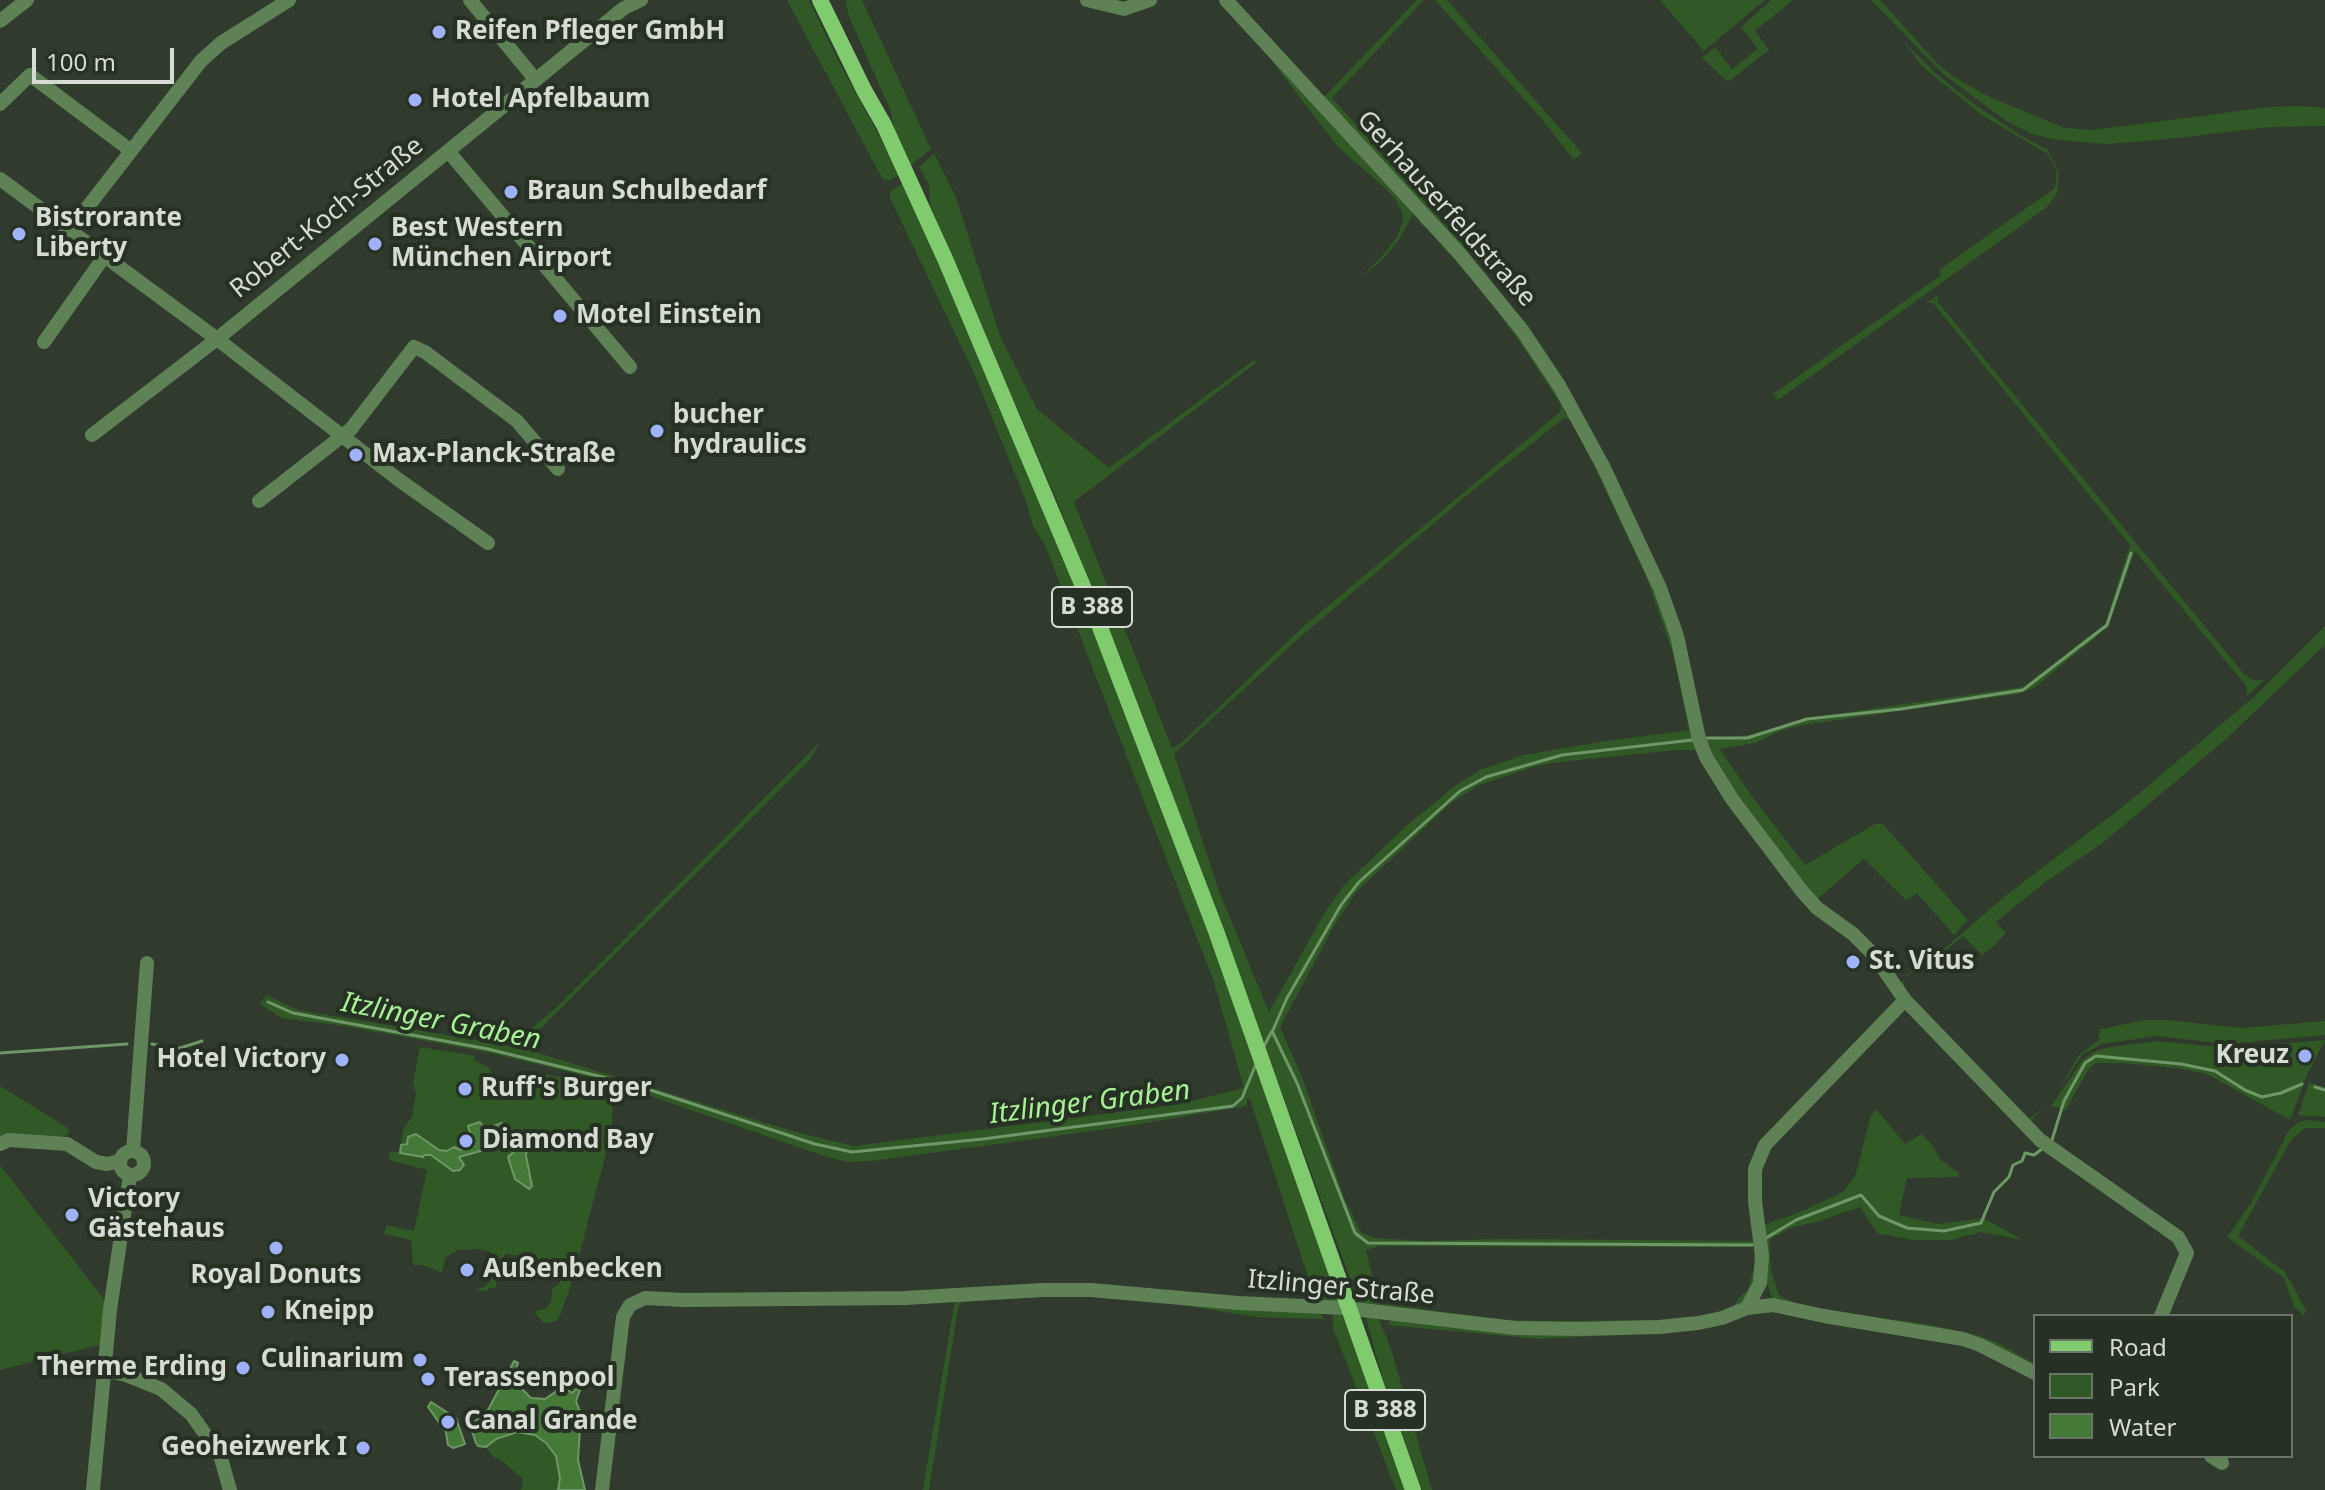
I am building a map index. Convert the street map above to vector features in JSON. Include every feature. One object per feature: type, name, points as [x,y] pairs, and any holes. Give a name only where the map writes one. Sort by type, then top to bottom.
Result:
[{"type":"main road","name":"B 388","points":[[828,1],[871,87],[884,125],[1033,463],[1098,622],[1265,1069],[1413,1490]]},
{"type":"street","points":[[0,21],[27,0]]},
{"type":"street","points":[[69,231],[201,61],[221,43],[289,0]]},
{"type":"street","points":[[470,0],[535,79]]},
{"type":"street","points":[[1087,0],[1124,9],[1150,0]]},
{"type":"street","name":"Gerhauserfeldstraße","points":[[1226,0],[1460,254],[1545,363],[1585,431],[1660,588],[1677,636],[1699,739],[1712,769],[1801,890],[1817,908],[1853,934],[1873,954],[1905,1000],[2040,1140],[2178,1237],[2187,1253],[2162,1314]]},
{"type":"street","name":"Robert-Koch-Straße","points":[[92,435],[217,339],[633,2]]},
{"type":"street","points":[[0,104],[30,75],[130,150]]},
{"type":"street","points":[[448,151],[630,367]]},
{"type":"street","points":[[0,179],[488,543]]},
{"type":"street","points":[[44,342],[104,257]]},
{"type":"street","points":[[259,501],[351,429],[410,350],[419,348],[517,421],[558,469]]},
{"type":"street","points":[[133,1151],[147,963]]},
{"type":"street","points":[[1747,1308],[1760,1283],[1762,1256],[1755,1201],[1755,1169],[1765,1145],[1905,1000]]},
{"type":"street","points":[[0,1144],[9,1140],[67,1144],[96,1162],[107,1164],[120,1161]]},
{"type":"street","points":[[133,1151],[142,1156],[144,1163],[141,1171],[130,1175],[123,1172],[120,1161],[124,1154],[133,1151]]},
{"type":"street","points":[[93,1490],[130,1175]]},
{"type":"street","points":[[1760,1283],[1773,1305]]},
{"type":"street","name":"Itzlinger Straße","points":[[602,1490],[624,1311],[632,1303],[645,1298],[905,1298],[1066,1289],[1285,1307],[1345,1308],[1497,1326],[1564,1329],[1698,1323],[1747,1308],[1773,1305],[1963,1339],[2033,1372]]},
{"type":"street","points":[[105,1370],[161,1389],[191,1414],[216,1446],[230,1490]]},
{"type":"green space","points":[[787,0],[809,0],[900,174],[889,181],[882,178]]},
{"type":"green space","points":[[846,0],[862,0],[931,149],[911,165],[848,14]]},
{"type":"green space","points":[[1417,0],[1424,0],[1332,98],[1463,244],[1476,240],[1463,247],[1322,99]]},
{"type":"green space","points":[[1435,0],[1447,0],[1582,153],[1574,160],[1540,117]]},
{"type":"green space","points":[[1660,0],[1765,0],[1704,51]]},
{"type":"green space","points":[[1771,0],[1793,0],[1755,31],[1769,50],[1728,82],[1702,58],[1715,47],[1732,69],[1758,49],[1741,27]]},
{"type":"green space","points":[[1871,0],[1880,0],[1938,64],[1954,77],[1988,96],[2064,128],[2093,130],[2270,107],[2306,106],[2325,108],[2325,126],[2271,127],[2106,144],[2058,140],[2032,134],[2006,121],[1942,73]]},
{"type":"green space","points":[[1904,42],[1934,72],[1974,104],[2047,149],[2059,172],[2057,194],[2048,206],[1778,400],[1773,394],[1940,276],[1940,269],[2055,188],[2057,171],[2048,154],[1983,116],[1922,66]]},
{"type":"green space","points":[[1261,47],[1412,207],[1413,214],[1400,238],[1386,256],[1358,280],[1397,237],[1403,214],[1384,187],[1338,147]]},
{"type":"green space","points":[[934,153],[956,197],[1000,336],[1037,409],[1109,468],[1254,360],[1256,363],[1074,502],[1172,748],[1181,743],[1305,625],[1560,412],[1561,405],[1485,294],[1426,228],[1416,221],[1425,223],[1475,277],[1545,371],[1566,406],[1564,414],[1571,413],[1582,434],[1659,596],[1676,651],[1694,737],[1710,774],[1695,750],[1677,750],[1536,766],[1479,785],[1451,803],[1356,892],[1334,926],[1280,1027],[1302,1077],[1345,1200],[1361,1232],[1374,1238],[1424,1241],[1754,1241],[1751,1197],[1758,1270],[1752,1291],[1738,1307],[1713,1318],[1691,1321],[1571,1326],[1467,1321],[1360,1305],[1142,713],[1057,501],[930,205],[929,185],[919,167]],"holes":[[[1564,418],[1570,420],[1588,453],[1646,576],[1673,654],[1689,730],[1524,755],[1480,770],[1456,785],[1405,827],[1344,885],[1324,914],[1269,1012],[1219,891],[1174,754],[1298,639],[1466,496]],[[1381,1246],[1754,1247],[1755,1263],[1748,1291],[1732,1308],[1717,1314],[1672,1320],[1502,1320],[1377,1303],[1369,1284],[1372,1275],[1366,1250]]]},
{"type":"green space","points":[[904,182],[1053,524],[1188,870],[1338,1301],[1318,1300],[1314,1295],[1250,1099],[1247,1098],[1247,1106],[1115,1128],[848,1162],[636,1091],[610,1089],[591,1077],[486,1052],[345,1026],[282,1018],[260,1004],[266,995],[298,1010],[511,1046],[558,1006],[821,741],[809,761],[527,1042],[529,1046],[538,1053],[796,1132],[854,1146],[1174,1105],[1244,1088],[1214,982],[1045,545],[1033,526],[974,373],[890,198],[890,192]]},
{"type":"green space","points":[[1938,295],[1937,301],[2244,674],[2254,681],[2265,679],[2247,696],[2247,687],[2135,551],[2108,627],[2034,688],[2017,694],[1803,725],[1782,730],[1755,743],[1720,749],[1805,865],[1875,824],[1883,824],[1968,920],[1954,935],[1917,893],[1906,900],[1864,859],[1816,900],[1741,805],[1704,739],[1758,734],[1808,718],[2023,687],[2105,624],[2130,545],[1933,303],[1926,303]]},
{"type":"green space","points":[[2325,626],[2325,645],[2226,739],[2104,842],[2044,883],[1996,922],[2006,933],[1994,946],[1982,955],[1963,936],[1939,956],[1904,978],[1935,957],[2005,896],[2125,805],[2255,696]]},
{"type":"green space","points":[[1904,979],[1904,986],[1913,1001],[2029,1119],[2047,1105],[2029,1122],[2026,1120],[1916,1007],[1901,987]]},
{"type":"green space","points":[[2145,1020],[2241,1028],[2325,1021],[2325,1035],[2227,1044],[2157,1036],[2102,1044],[2083,1054],[2056,1094],[2079,1055],[2100,1039],[2101,1029]]},
{"type":"green space","points":[[2325,1040],[2307,1075],[2290,1120],[2207,1074],[2123,1063],[2095,1063],[2066,1110],[2051,1106],[2083,1060],[2105,1048],[2156,1041],[2230,1048]]},
{"type":"green space","points":[[420,1047],[475,1056],[474,1060],[488,1067],[496,1079],[513,1086],[532,1071],[584,1083],[608,1098],[612,1105],[612,1130],[575,1271],[561,1263],[572,1281],[556,1321],[544,1323],[534,1312],[551,1303],[552,1289],[560,1283],[559,1266],[547,1265],[536,1258],[506,1254],[498,1262],[496,1288],[475,1290],[485,1287],[490,1281],[487,1272],[496,1260],[491,1252],[458,1250],[445,1258],[442,1273],[423,1265],[413,1265],[411,1240],[384,1234],[386,1225],[414,1231],[427,1170],[389,1160],[390,1151],[400,1152],[403,1130],[412,1116],[416,1094],[413,1083]]},
{"type":"green space","points":[[2309,1083],[2325,1087],[2325,1117],[2298,1115]]},
{"type":"green space","points":[[0,1086],[65,1126],[68,1134],[0,1141]]},
{"type":"green space","points":[[1876,1109],[1905,1144],[1921,1134],[1941,1160],[1959,1173],[1958,1177],[1907,1178],[1899,1215],[1938,1224],[1983,1218],[2023,1240],[1981,1232],[1951,1240],[1913,1240],[1877,1233],[1860,1207],[1793,1227],[1769,1240],[1771,1271],[1779,1295],[1794,1303],[1829,1311],[1926,1324],[1977,1335],[2033,1363],[2033,1369],[2012,1357],[1773,1299],[1765,1279],[1761,1226],[1843,1192],[1856,1174],[1871,1115]]},
{"type":"green space","points":[[2299,1122],[2325,1122],[2325,1128],[2305,1128],[2291,1140],[2238,1236],[2285,1272],[2306,1310],[2304,1316],[2294,1307],[2284,1278],[2227,1237],[2250,1205],[2289,1130]]},
{"type":"green space","points":[[0,1165],[107,1303],[103,1344],[0,1370]]},
{"type":"green space","points":[[1075,1293],[1320,1312],[1324,1319],[1255,1317],[1146,1299],[1073,1295],[962,1302],[958,1308],[929,1490],[923,1490],[955,1300]]},
{"type":"green space","points":[[1342,1314],[1351,1331],[1408,1490],[1396,1490],[1333,1328],[1333,1315]]},
{"type":"green space","points":[[1365,1315],[1378,1317],[1391,1349],[1432,1490],[1422,1490],[1384,1382]]},
{"type":"green space","points":[[1395,1319],[1480,1328],[1720,1326],[1674,1332],[1539,1339],[1388,1325]]},
{"type":"green space","points":[[517,1432],[535,1435],[556,1456],[560,1478],[558,1490],[521,1490],[523,1479],[492,1456],[486,1447],[496,1439]]},
{"type":"water","points":[[480,1122],[485,1129],[502,1123],[509,1143],[459,1157],[464,1165],[460,1170],[453,1171],[431,1155],[423,1157],[400,1153],[401,1145],[407,1144],[408,1137],[416,1134],[439,1150],[474,1146],[468,1126]]},
{"type":"water","points":[[522,1144],[527,1144],[526,1156],[532,1186],[529,1189],[515,1179],[508,1157]]},
{"type":"water","points":[[514,1361],[518,1363],[514,1377],[517,1384],[531,1398],[545,1399],[558,1390],[562,1393],[565,1388],[572,1393],[580,1390],[576,1401],[581,1414],[578,1460],[585,1490],[558,1490],[560,1478],[556,1456],[535,1435],[517,1432],[496,1439],[486,1447],[476,1443],[470,1426],[488,1410]]},
{"type":"water","name":"Canal Grande","points":[[431,1402],[456,1418],[465,1444],[453,1448],[448,1445],[446,1432],[428,1407]]},
{"type":"waterway","points":[[1707,738],[1747,738],[1807,719],[1901,709],[2023,690],[2107,625],[2131,553]]},
{"type":"waterway","points":[[1273,1030],[1287,998],[1341,905],[1359,882],[1460,791],[1486,777],[1562,755],[1692,740]]},
{"type":"waterway","name":"Itzlinger Graben","points":[[268,1002],[293,1013],[488,1049],[635,1085],[815,1144],[852,1152],[983,1139],[1233,1106],[1242,1098],[1256,1064]]},
{"type":"waterway","name":"Itzlinger Graben","points":[[1264,1046],[1272,1031],[1297,1083],[1355,1233],[1368,1243],[1752,1245]]},
{"type":"waterway","name":"Itzlinger Graben","points":[[152,1044],[177,1049],[202,1041]]},
{"type":"waterway","name":"Itzlinger Graben","points":[[0,1053],[127,1044]]},
{"type":"waterway","name":"Itzlinger Graben","points":[[2052,1140],[2064,1101],[2085,1063],[2096,1056],[2181,1064],[2215,1071],[2262,1097],[2302,1084]]},
{"type":"waterway","name":"Itzlinger Graben","points":[[2315,1087],[2325,1090]]},
{"type":"waterway","name":"Itzlinger Graben","points":[[1766,1238],[1796,1220],[1861,1195],[1879,1216],[1907,1228],[1944,1231],[1981,1223],[1994,1192],[2009,1177],[2013,1165],[2022,1161],[2025,1153],[2034,1155],[2042,1149]]},
{"type":"place","name":"Reifen Pfleger GmbH","points":[[439,32]]},
{"type":"place","name":"Hotel Apfelbaum","points":[[415,100]]},
{"type":"place","name":"Braun Schulbedarf","points":[[511,192]]},
{"type":"place","name":"Bistrorante Liberty","points":[[19,234]]},
{"type":"place","name":"Best Western München Airport","points":[[375,244]]},
{"type":"place","name":"Motel Einstein","points":[[560,316]]},
{"type":"place","name":"bucher hydraulics","points":[[657,431]]},
{"type":"place","name":"Max-Planck-Straße","points":[[356,455]]},
{"type":"place","name":"St. Vitus","points":[[1853,962]]},
{"type":"place","name":"Kreuz","points":[[2305,1056]]},
{"type":"place","name":"Hotel Victory","points":[[342,1060]]},
{"type":"place","name":"Ruff's Burger","points":[[465,1089]]},
{"type":"place","name":"Diamond Bay","points":[[466,1141]]},
{"type":"place","name":"Victory Gästehaus","points":[[72,1215]]},
{"type":"place","name":"Royal Donuts","points":[[276,1248]]},
{"type":"place","name":"Außenbecken","points":[[467,1270]]},
{"type":"place","name":"Kneipp","points":[[268,1312]]},
{"type":"place","name":"Culinarium","points":[[420,1360]]},
{"type":"place","name":"Therme Erding","points":[[243,1368]]},
{"type":"place","name":"Terassenpool","points":[[428,1379]]},
{"type":"place","name":"Canal Grande","points":[[448,1422]]},
{"type":"place","name":"Geoheizwerk I","points":[[363,1448]]}]
